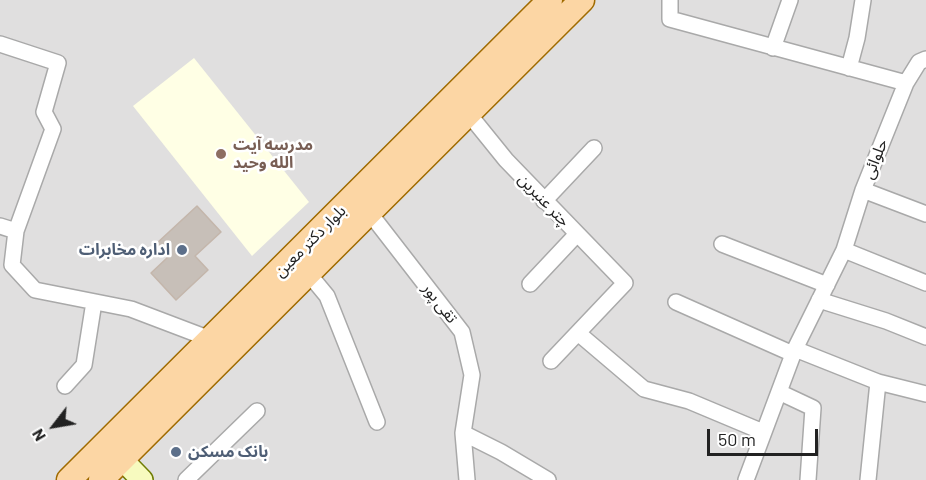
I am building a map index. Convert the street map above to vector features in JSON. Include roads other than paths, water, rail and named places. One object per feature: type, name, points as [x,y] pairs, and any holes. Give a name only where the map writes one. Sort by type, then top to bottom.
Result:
[{"type":"main road","name":"بلوار دکتر معین","points":[[101,480],[114,451],[210,339],[550,0]]},
{"type":"main road","name":"بلوار دکتر معین","points":[[69,480],[114,451],[308,273],[582,0]]},
{"type":"street","points":[[670,0],[670,19],[906,83]]},
{"type":"street","points":[[773,48],[789,0]]},
{"type":"street","points":[[849,68],[863,0]]},
{"type":"street","points":[[0,44],[58,63],[44,112],[53,129],[16,231],[12,265],[35,290],[131,309],[210,339]]},
{"type":"street","name":"حلوائی","points":[[746,480],[794,352],[844,250],[863,190],[906,83],[919,62],[926,59]]},
{"type":"street","name":"چتر عنبرین","points":[[468,113],[506,160],[625,283],[578,333]]},
{"type":"street","points":[[544,201],[594,148]]},
{"type":"street","points":[[863,190],[926,214]]},
{"type":"street","name":"تقی پور","points":[[369,212],[462,332],[472,375],[463,433],[467,480]]},
{"type":"street","points":[[0,226],[16,231]]},
{"type":"street","points":[[530,284],[577,234]]},
{"type":"street","points":[[722,244],[827,285]]},
{"type":"street","points":[[844,250],[926,283]]},
{"type":"street","points":[[308,273],[327,296],[377,422]]},
{"type":"street","points":[[819,300],[886,321],[926,337]]},
{"type":"street","points":[[65,386],[84,365],[94,302]]},
{"type":"street","points":[[676,302],[794,352],[878,382],[926,394]]},
{"type":"street","points":[[551,361],[578,333],[644,389],[689,401],[763,432]]},
{"type":"street","points":[[868,480],[878,382]]},
{"type":"street","points":[[779,392],[813,408],[808,480]]},
{"type":"street","points":[[186,480],[256,411]]},
{"type":"street","points":[[463,433],[501,452],[525,474],[548,480]]},
{"type":"street","points":[[114,451],[142,480]]},
{"type":"place","name":"مدرسه آیت الله وحید","points":[[221,154]]},
{"type":"place","name":"اداره مخابرات","points":[[182,250]]},
{"type":"place","name":"بانک مسکن","points":[[176,452]]}]
